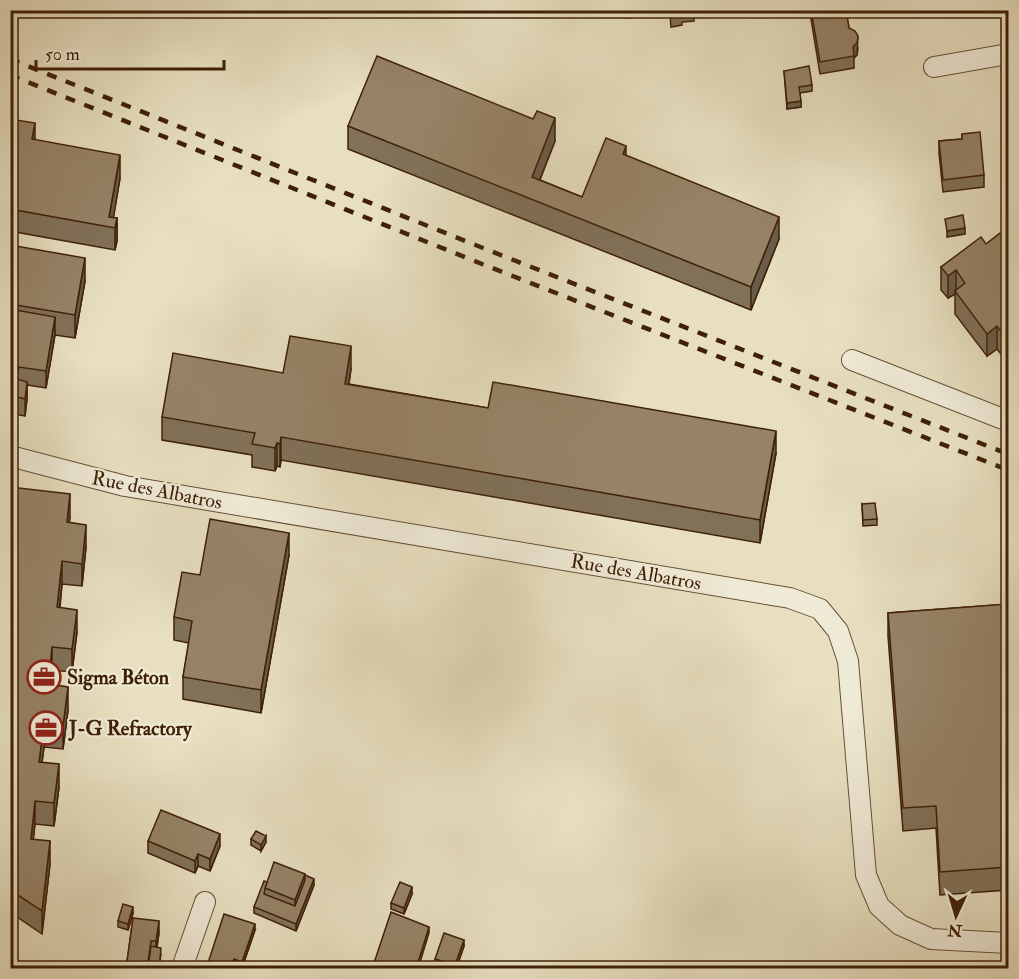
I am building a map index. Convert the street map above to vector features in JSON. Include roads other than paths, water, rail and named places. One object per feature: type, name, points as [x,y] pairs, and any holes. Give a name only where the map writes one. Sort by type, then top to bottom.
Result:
[{"type":"street","points":[[933,67],[1008,54]]},
{"type":"street","points":[[852,360],[1008,421]]},
{"type":"street","name":"Rue des Albatros","points":[[10,456],[125,486],[790,598],[820,609],[838,631],[848,661],[866,875],[879,906],[900,925],[931,939],[1008,943]]},
{"type":"street","points":[[182,969],[205,902]]},
{"type":"railway","points":[[10,59],[1008,454]]},
{"type":"railway","points":[[10,75],[482,264],[1008,470]]},
{"type":"place","name":"Sigma Béton","points":[[44,677]]},
{"type":"place","name":"J-G Refractory","points":[[46,728]]}]
